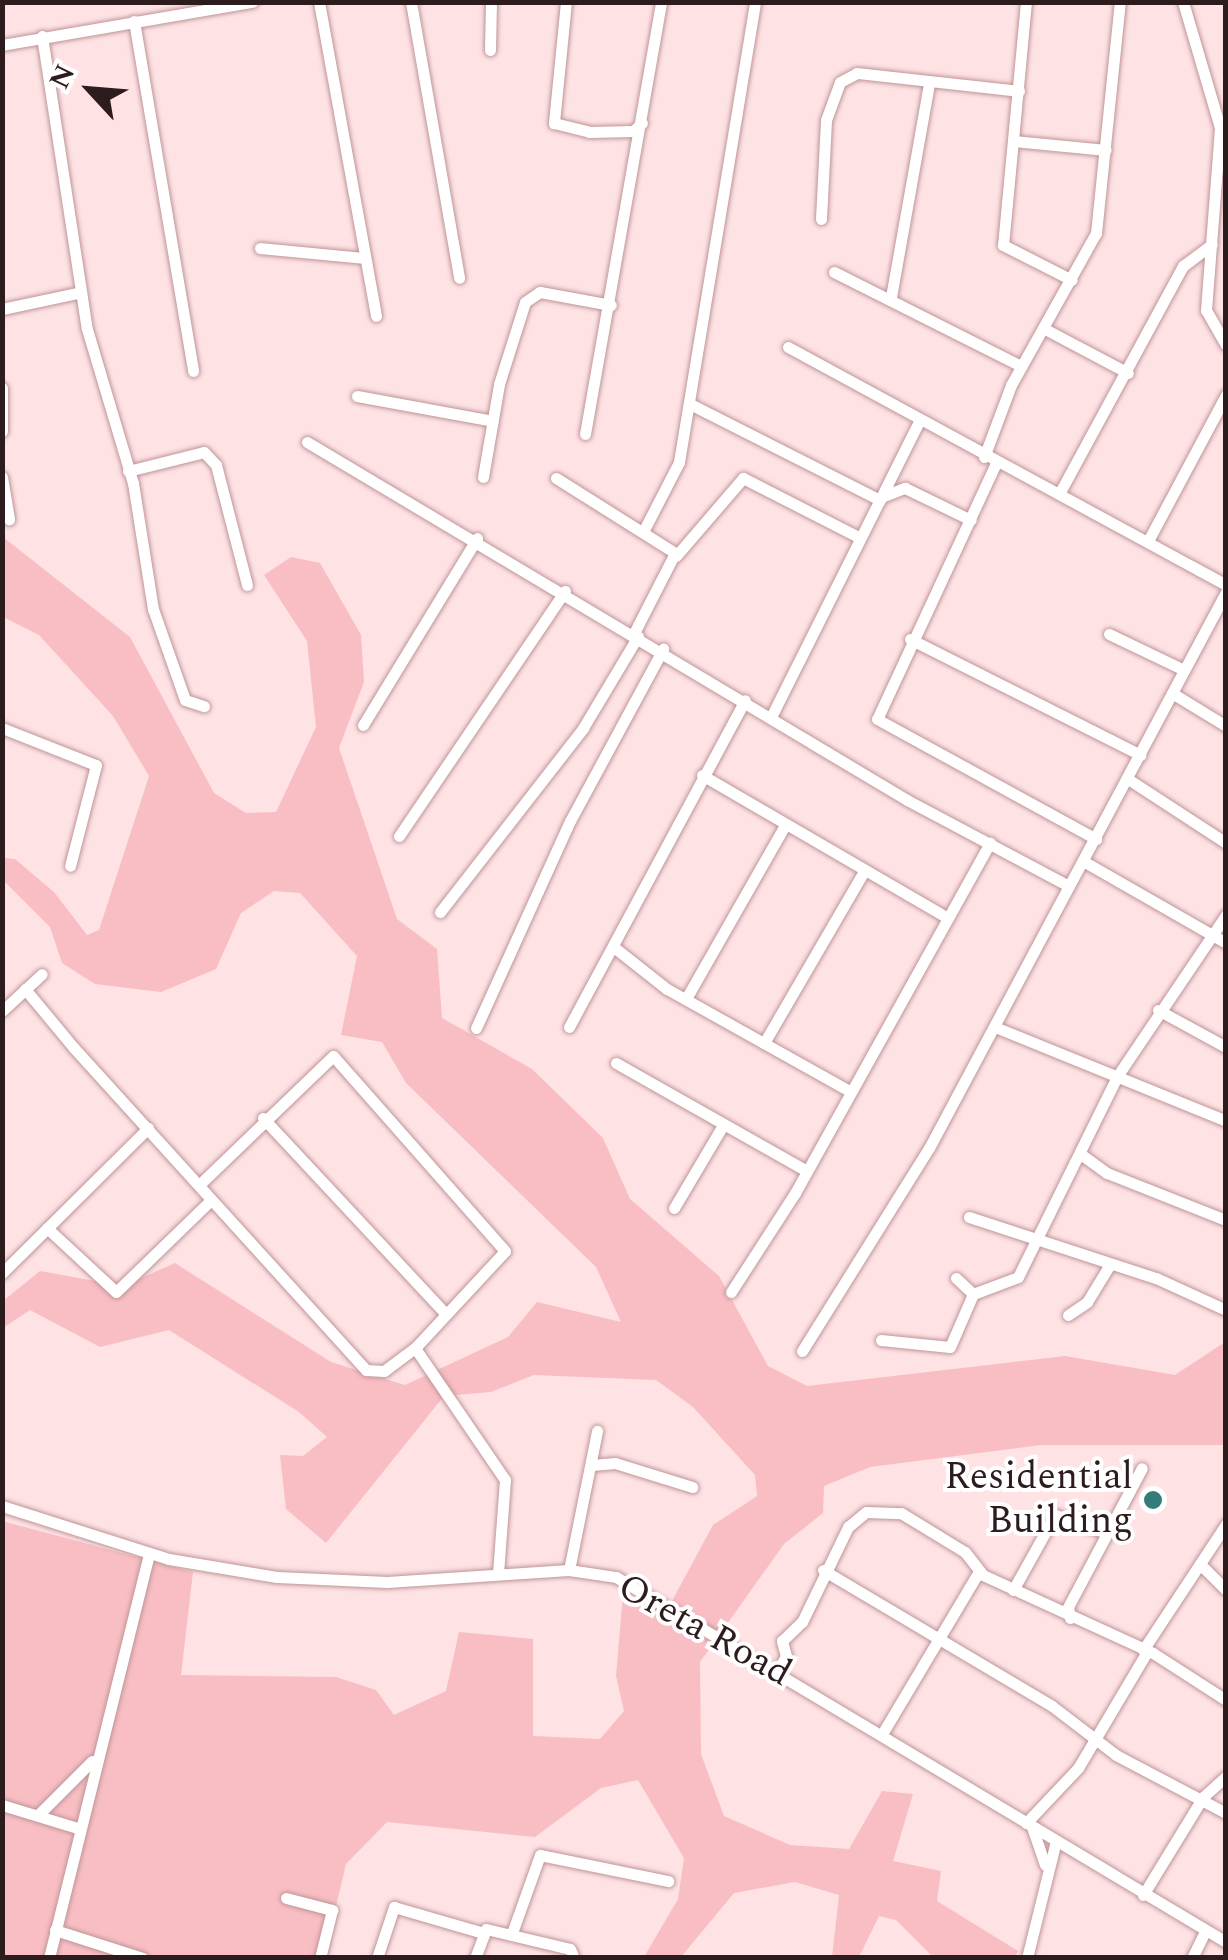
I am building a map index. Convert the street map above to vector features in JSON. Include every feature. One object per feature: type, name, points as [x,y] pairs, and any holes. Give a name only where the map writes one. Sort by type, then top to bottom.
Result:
[{"type":"street","points":[[2,45],[252,2]]},
{"type":"street","points":[[319,2],[376,316]]},
{"type":"street","points":[[411,2],[459,278]]},
{"type":"street","points":[[490,50],[491,2]]},
{"type":"street","points":[[566,2],[552,120],[574,132],[638,131]]},
{"type":"street","points":[[584,434],[611,304],[660,2]]},
{"type":"street","points":[[645,528],[677,470],[755,2]]},
{"type":"street","points":[[1026,2],[1004,250],[1072,280]]},
{"type":"street","points":[[1096,839],[880,722],[910,638],[971,520],[1022,366],[1096,233],[1120,2]]},
{"type":"street","points":[[1188,3],[1220,128],[1206,310],[1226,345]]},
{"type":"street","points":[[134,21],[192,371]]},
{"type":"street","points":[[42,36],[97,377],[128,471],[165,652],[185,700],[204,706]]},
{"type":"street","points":[[821,219],[835,87],[856,73],[1018,91]]},
{"type":"street","points":[[891,291],[913,203],[929,84]]},
{"type":"street","points":[[1014,140],[1106,150]]},
{"type":"street","points":[[1059,494],[1183,266],[1212,244]]},
{"type":"street","points":[[260,248],[363,258]]},
{"type":"street","points":[[834,272],[878,290],[891,291],[1022,366]]},
{"type":"street","points":[[2,309],[81,292]]},
{"type":"street","points":[[483,477],[514,324],[529,297],[611,304]]},
{"type":"street","points":[[1043,328],[1128,372]]},
{"type":"street","points":[[788,347],[990,460],[1226,584]]},
{"type":"street","points":[[2,388],[2,430]]},
{"type":"street","points":[[1148,541],[1226,395]]},
{"type":"street","points":[[357,396],[493,421]]},
{"type":"street","points":[[690,404],[880,498],[905,488],[971,520]]},
{"type":"street","points":[[772,715],[919,421]]},
{"type":"street","points":[[307,442],[990,843],[1070,886]]},
{"type":"street","points":[[128,471],[204,452],[216,464],[247,585]]},
{"type":"street","points":[[2,477],[10,520]]},
{"type":"street","points":[[556,478],[645,528],[676,556]]},
{"type":"street","points":[[440,912],[582,728],[676,556],[742,478],[860,538]]},
{"type":"street","points":[[363,725],[480,544]]},
{"type":"street","points":[[400,836],[565,591]]},
{"type":"street","points":[[802,1350],[996,1027],[1184,670],[1220,614],[1226,592]]},
{"type":"street","points":[[1109,634],[1184,670]]},
{"type":"street","points":[[910,638],[1141,755]]},
{"type":"street","points":[[476,1028],[570,821],[664,649]]},
{"type":"street","points":[[1172,693],[1226,726]]},
{"type":"street","points":[[569,1027],[615,948],[702,774],[745,700]]},
{"type":"street","points":[[3,732],[96,765],[70,866]]},
{"type":"street","points":[[702,774],[864,873],[946,917]]},
{"type":"street","points":[[1128,778],[1226,843]]},
{"type":"street","points":[[687,998],[785,826]]},
{"type":"street","points":[[731,1292],[805,1170],[990,843]]},
{"type":"street","points":[[1084,861],[1220,940]]},
{"type":"street","points":[[764,1043],[864,873]]},
{"type":"street","points":[[881,1340],[950,1347],[973,1294],[1018,1276],[1082,1155],[1118,1076],[1158,1010],[1220,940],[1226,914]]},
{"type":"street","points":[[615,948],[687,998],[848,1090]]},
{"type":"street","points":[[2,1010],[42,974]]},
{"type":"street","points":[[26,989],[212,1200],[366,1370],[384,1371],[415,1348],[504,1247],[341,1060],[325,1058],[199,1185]]},
{"type":"street","points":[[1158,1010],[1226,1048]]},
{"type":"street","points":[[996,1027],[1226,1121]]},
{"type":"street","points":[[616,1063],[805,1170]]},
{"type":"street","points":[[263,1118],[444,1312]]},
{"type":"street","points":[[674,1208],[723,1125]]},
{"type":"street","points":[[2,1274],[148,1128]]},
{"type":"street","points":[[1082,1155],[1107,1173],[1226,1220]]},
{"type":"street","points":[[47,1228],[58,1243],[116,1292],[212,1200]]},
{"type":"street","points":[[969,1218],[1226,1310]]},
{"type":"street","points":[[35,1240],[58,1243]]},
{"type":"street","points":[[1068,1315],[1087,1302],[1109,1266]]},
{"type":"street","points":[[956,1278],[973,1294]]},
{"type":"street","points":[[415,1348],[505,1480],[498,1573]]},
{"type":"street","points":[[569,1570],[597,1431]]},
{"type":"street","points":[[592,1466],[616,1464],[692,1488]]},
{"type":"street","points":[[1066,1612],[1142,1468]]},
{"type":"street","name":"Oreta Road","points":[[2,1506],[149,1554],[277,1577],[387,1582],[569,1570],[640,1586],[1226,1942]]},
{"type":"street","points":[[778,1670],[786,1656],[782,1641],[802,1622],[823,1570],[866,1512],[906,1515],[974,1560],[978,1572],[1149,1650],[1226,1700]]},
{"type":"street","points":[[1013,1590],[1055,1515],[1107,1533]]},
{"type":"street","points":[[1045,1865],[1029,1825],[1085,1756],[1093,1733],[1226,1524]]},
{"type":"street","points":[[49,1958],[92,1761],[149,1554]]},
{"type":"street","points":[[823,1570],[1093,1733],[1108,1749],[1226,1812]]},
{"type":"street","points":[[1200,1570],[1226,1590]]},
{"type":"street","points":[[882,1734],[978,1572]]},
{"type":"street","points":[[1085,1756],[1108,1749]]},
{"type":"street","points":[[39,1814],[92,1761]]},
{"type":"street","points":[[74,1776],[88,1780]]},
{"type":"street","points":[[1143,1895],[1202,1797],[1226,1776]]},
{"type":"street","points":[[2,1804],[77,1828]]},
{"type":"street","points":[[1028,1958],[1045,1865],[1056,1841]]},
{"type":"street","points":[[512,1933],[540,1855],[668,1881]]},
{"type":"street","points":[[286,1898],[332,1910],[320,1958]]},
{"type":"street","points":[[377,1958],[394,1907],[480,1932],[512,1933],[570,1949],[574,1958]]},
{"type":"street","points":[[496,1930],[516,1914]]},
{"type":"street","points":[[55,1930],[143,1958]]},
{"type":"street","points":[[1192,1958],[1205,1931]]},
{"type":"street","points":[[474,1958],[480,1932]]},
{"type":"shaded area","points":[[3,537],[130,637],[214,793],[246,813],[276,812],[316,727],[307,641],[264,575],[291,557],[320,563],[361,635],[364,682],[339,748],[397,919],[437,949],[442,1018],[532,1069],[603,1138],[630,1199],[719,1276],[768,1366],[807,1386],[1065,1356],[1175,1375],[1225,1342],[1225,1445],[1041,1445],[870,1467],[824,1486],[823,1513],[784,1544],[700,1662],[701,1754],[724,1816],[790,1845],[849,1849],[882,1791],[913,1794],[893,1861],[941,1871],[937,1901],[1018,1951],[1015,1957],[933,1957],[896,1920],[879,1916],[859,1957],[832,1957],[839,1895],[795,1882],[734,1893],[681,1957],[644,1957],[678,1899],[684,1858],[638,1780],[601,1788],[535,1837],[387,1822],[346,1864],[324,1957],[3,1957],[2,1521],[193,1572],[181,1675],[336,1677],[376,1690],[394,1715],[446,1691],[459,1632],[533,1639],[533,1736],[600,1739],[624,1711],[616,1676],[623,1594],[666,1612],[713,1525],[757,1496],[755,1475],[693,1407],[656,1380],[534,1375],[491,1392],[444,1396],[326,1543],[286,1509],[280,1455],[303,1456],[327,1437],[299,1412],[169,1330],[100,1347],[30,1310],[3,1328],[3,1301],[40,1271],[123,1286],[175,1263],[331,1362],[405,1385],[508,1337],[537,1302],[621,1322],[596,1267],[406,1083],[382,1042],[341,1035],[357,956],[300,893],[274,891],[241,913],[216,969],[161,992],[95,984],[62,963],[50,927],[3,880],[3,858],[15,859],[54,892],[87,935],[99,930],[149,776],[113,716],[39,635],[3,617]]},
{"type":"place","name":"Residential Building","points":[[1153,1500]]}]
